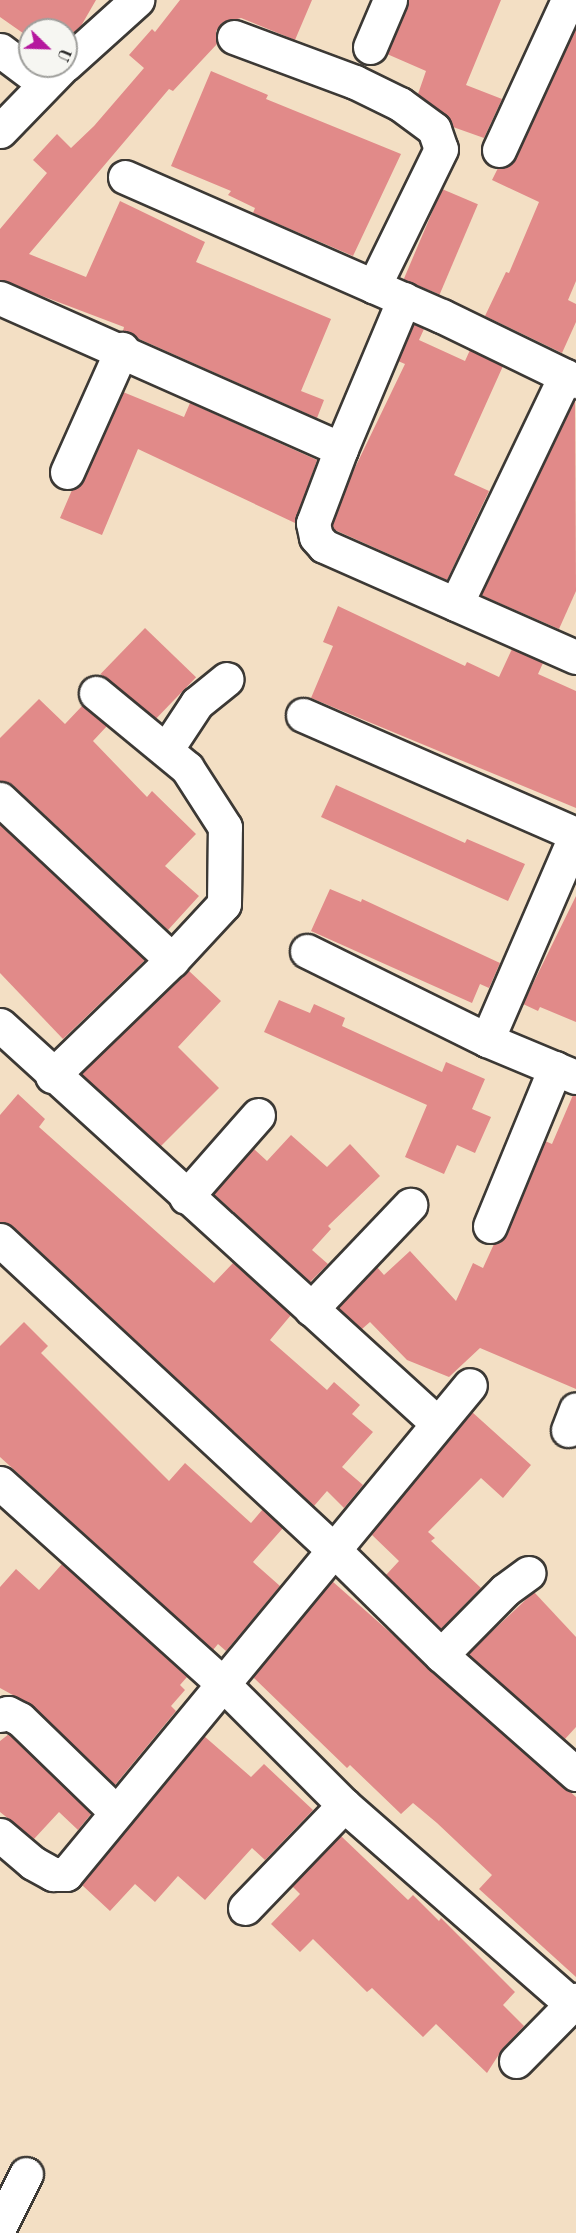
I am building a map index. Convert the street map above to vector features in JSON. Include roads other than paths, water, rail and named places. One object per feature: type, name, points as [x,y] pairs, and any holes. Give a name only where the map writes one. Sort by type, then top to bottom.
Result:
[{"type":"street","points":[[78,53],[137,0]]},
{"type":"street","points":[[370,47],[390,0]]},
{"type":"street","points":[[500,150],[568,0]]},
{"type":"street","points":[[234,37],[373,91],[400,104],[434,129],[441,149],[374,286]]},
{"type":"street","points":[[0,50],[18,57]]},
{"type":"street","points":[[0,131],[51,78]]},
{"type":"street","points":[[125,177],[404,299],[570,379],[456,604]]},
{"type":"street","points":[[0,298],[341,448]]},
{"type":"street","points":[[404,299],[341,448],[313,524],[315,537],[324,546],[576,657]]},
{"type":"street","points":[[68,472],[122,350]]},
{"type":"street","points":[[166,750],[198,703],[227,679]]},
{"type":"street","points":[[52,1076],[172,960],[224,904],[225,827],[187,768],[96,693]]},
{"type":"street","points":[[303,715],[576,834],[487,1040]]},
{"type":"street","points":[[0,799],[172,960]]},
{"type":"street","points":[[307,951],[487,1040],[566,1072],[490,1226]]},
{"type":"street","points":[[0,1025],[52,1076],[436,1422]]},
{"type":"street","points":[[186,1197],[258,1115]]},
{"type":"street","points":[[311,1309],[410,1205]]},
{"type":"street","points":[[0,1240],[334,1550],[441,1655],[575,1772]]},
{"type":"street","points":[[0,1835],[53,1874],[66,1874],[334,1550],[436,1422],[470,1385]]},
{"type":"street","points":[[0,1483],[222,1683],[344,1805],[574,2002],[516,2061]]},
{"type":"street","points":[[441,1655],[505,1590],[528,1573]]},
{"type":"street","points":[[0,1715],[8,1713],[20,1719],[116,1812]]},
{"type":"street","points":[[245,1908],[344,1805]]},
{"type":"street","points":[[0,2226],[26,2174]]}]
